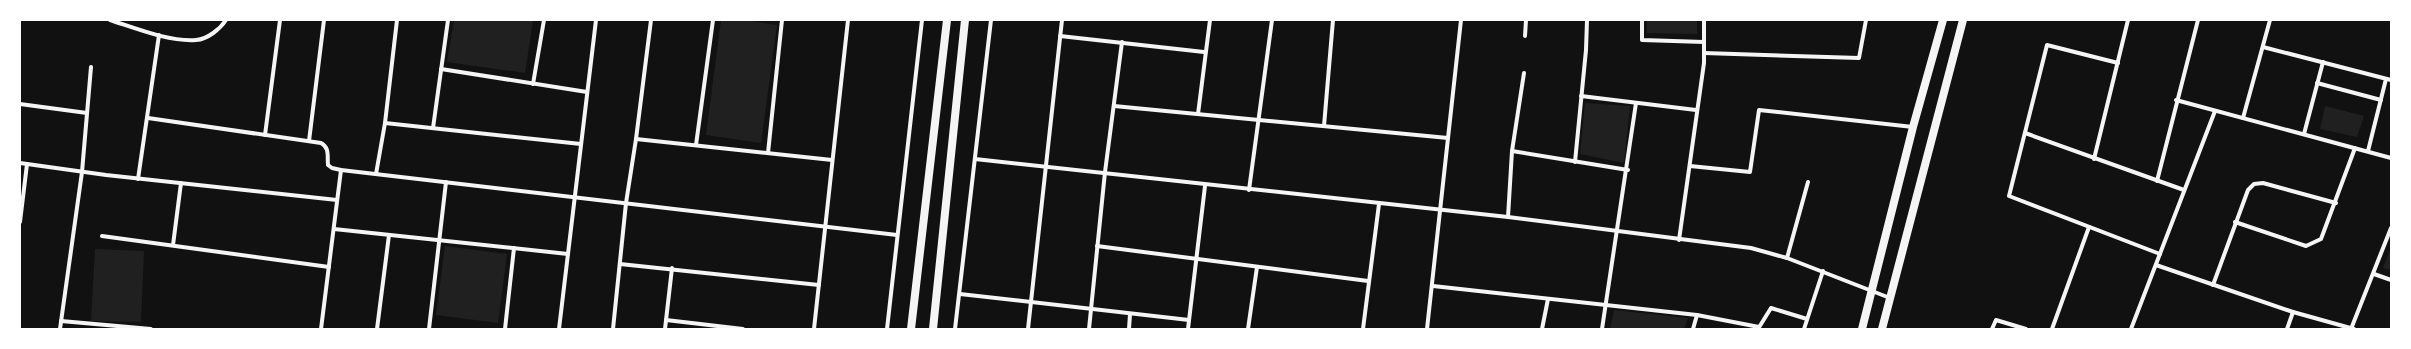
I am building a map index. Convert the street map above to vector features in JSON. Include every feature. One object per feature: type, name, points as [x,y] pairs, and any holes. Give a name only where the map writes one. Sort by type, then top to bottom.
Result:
[{"type":"main road","points":[[912,329],[947,20]]},
{"type":"main road","points":[[933,329],[965,20]]},
{"type":"main road","points":[[1862,329],[1913,127],[1943,20]]},
{"type":"main road","points":[[1882,329],[1963,20]]},
{"type":"street","points":[[110,20],[159,35],[196,40],[207,37],[226,20]]},
{"type":"street","points":[[266,135],[280,20]]},
{"type":"street","points":[[309,141],[324,20]]},
{"type":"street","points":[[376,174],[385,123],[397,20]]},
{"type":"street","points":[[433,128],[448,20]]},
{"type":"street","points":[[533,84],[544,20]]},
{"type":"street","points":[[559,329],[596,20]]},
{"type":"street","points":[[613,329],[626,203],[636,139],[650,20]]},
{"type":"street","points":[[696,145],[713,20]]},
{"type":"street","points":[[768,153],[782,20]]},
{"type":"street","points":[[814,329],[848,20]]},
{"type":"street","points":[[887,329],[922,20]]},
{"type":"street","points":[[955,329],[991,20]]},
{"type":"street","points":[[1028,329],[1062,20]]},
{"type":"street","points":[[1198,114],[1204,52],[1210,20]]},
{"type":"street","points":[[1249,190],[1272,20]]},
{"type":"street","points":[[1324,126],[1334,20]]},
{"type":"street","points":[[1427,329],[1442,210],[1461,20]]},
{"type":"street","points":[[1525,36],[1526,20]]},
{"type":"street","points":[[1575,162],[1586,50],[1586,20]]},
{"type":"street","points":[[1642,20],[1642,40],[1704,42]]},
{"type":"street","points":[[1679,240],[1704,53],[1704,20]]},
{"type":"street","points":[[1704,53],[1859,58],[1866,20]]},
{"type":"street","points":[[2094,158],[2128,20]]},
{"type":"street","points":[[2157,181],[2176,100],[2198,20]]},
{"type":"street","points":[[2243,118],[2270,20]]},
{"type":"street","points":[[138,179],[159,35]]},
{"type":"street","points":[[1060,36],[1204,52]]},
{"type":"street","points":[[1089,329],[1105,172],[1122,42]]},
{"type":"street","points":[[2118,63],[2047,45],[2009,196],[2160,254]]},
{"type":"street","points":[[2263,47],[2389,79],[2381,100],[2368,152]]},
{"type":"street","points":[[2304,134],[2322,62]]},
{"type":"street","points":[[60,329],[82,172],[91,67]]},
{"type":"street","points":[[441,69],[587,92]]},
{"type":"street","points":[[1508,217],[1512,151],[1524,73]]},
{"type":"street","points":[[2317,83],[2381,100]]},
{"type":"street","points":[[1581,96],[1696,110]]},
{"type":"street","points":[[2176,100],[2391,158]]},
{"type":"street","points":[[1602,329],[1616,232],[1628,170],[1636,103]]},
{"type":"street","points":[[20,104],[87,113]]},
{"type":"street","points":[[1114,106],[1448,138]]},
{"type":"street","points":[[1690,166],[1750,172],[1759,110],[1913,127]]},
{"type":"street","points":[[2131,329],[2215,111]]},
{"type":"street","points":[[148,118],[309,141],[326,146],[328,165],[332,168],[341,170],[897,235]]},
{"type":"street","points":[[385,123],[581,144]]},
{"type":"street","points":[[2025,133],[2184,190]]},
{"type":"street","points":[[636,139],[832,160]]},
{"type":"street","points":[[2235,222],[2306,246],[2321,239],[2336,203],[2355,148]]},
{"type":"street","points":[[1512,151],[1628,170]]},
{"type":"street","points":[[975,159],[1046,168],[1105,172],[1205,186],[1508,217],[1616,232],[1751,248],[1787,258],[1890,298]]},
{"type":"street","points":[[20,163],[138,179],[337,200]]},
{"type":"street","points":[[20,222],[27,164]]},
{"type":"street","points":[[321,329],[341,170]]},
{"type":"street","points":[[429,329],[446,182]]},
{"type":"street","points":[[1787,258],[1808,182]]},
{"type":"street","points":[[173,245],[182,183]]},
{"type":"street","points":[[2213,286],[2235,222],[2248,190],[2254,184],[2263,183],[2336,203]]},
{"type":"street","points":[[1188,329],[1205,186]]},
{"type":"street","points":[[1364,329],[1368,281],[1379,204]]},
{"type":"street","points":[[2052,329],[2089,227]]},
{"type":"street","points":[[2156,265],[2213,286],[2352,329],[2391,228]]},
{"type":"street","points":[[334,229],[568,254]]},
{"type":"street","points":[[377,329],[389,235]]},
{"type":"street","points":[[102,236],[329,267]]},
{"type":"street","points":[[1097,246],[1368,281]]},
{"type":"street","points":[[505,329],[514,248]]},
{"type":"street","points":[[620,264],[672,268],[819,285]]},
{"type":"street","points":[[1248,329],[1257,267]]},
{"type":"street","points":[[665,329],[672,268]]},
{"type":"street","points":[[1804,329],[1823,271]]},
{"type":"street","points":[[2374,274],[2391,280]]},
{"type":"street","points":[[1433,286],[1698,315],[1759,328],[1771,308],[1807,319]]},
{"type":"street","points":[[960,294],[1189,320]]},
{"type":"street","points":[[1542,329],[1548,299]]},
{"type":"street","points":[[2287,329],[2293,312]]},
{"type":"street","points":[[1128,329],[1130,314]]},
{"type":"street","points":[[1693,329],[1698,315]]},
{"type":"street","points":[[666,320],[743,329]]},
{"type":"street","points":[[1992,329],[1996,320],[2026,329]]},
{"type":"street","points":[[61,321],[151,329]]},
{"type":"shaded area","points":[[454,20],[533,20],[525,73],[447,62]]},
{"type":"shaded area","points":[[721,20],[743,20],[777,25],[761,143],[706,135]]},
{"type":"shaded area","points":[[1647,20],[1697,20],[1697,34],[1647,33]]},
{"type":"shaded area","points":[[1585,103],[1630,106],[1624,163],[1580,154]]},
{"type":"shaded area","points":[[2325,106],[2364,116],[2357,137],[2320,129]]},
{"type":"shaded area","points":[[445,246],[507,254],[498,323],[436,315]]},
{"type":"shaded area","points":[[2391,247],[2391,270],[2383,268]]},
{"type":"shaded area","points":[[95,249],[144,251],[141,322],[91,321]]},
{"type":"shaded area","points":[[1614,310],[1688,318],[1684,329],[1610,329]]}]
